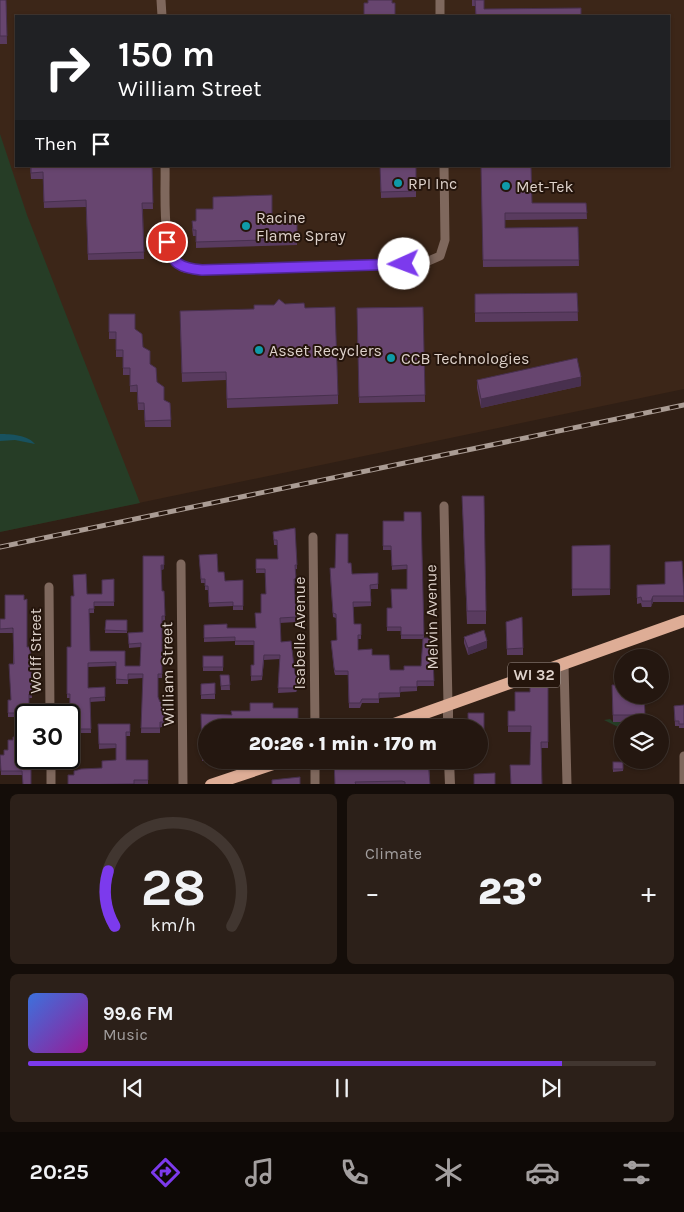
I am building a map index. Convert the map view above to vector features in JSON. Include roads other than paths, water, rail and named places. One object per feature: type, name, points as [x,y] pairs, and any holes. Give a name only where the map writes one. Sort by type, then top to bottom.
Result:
[{"type":"main road","name":"WI 32","points":[[408,719],[684,621]]},
{"type":"main road","points":[[211,784],[257,769]]},
{"type":"street","points":[[161,0],[162,15]]},
{"type":"street","points":[[440,0],[440,15]]},
{"type":"street","points":[[165,167],[167,242],[170,254],[182,267],[202,270],[424,263],[440,256],[445,240],[444,167]]},
{"type":"street","name":"Melvin Avenue","points":[[444,506],[448,719]]},
{"type":"street","name":"Isabelle Avenue","points":[[313,537],[315,719]]},
{"type":"street","name":"William Street","points":[[181,564],[183,784]]},
{"type":"street","name":"Wolff Street","points":[[49,587],[50,704]]},
{"type":"street","points":[[564,664],[567,784]]},
{"type":"street","points":[[684,756],[684,784]]},
{"type":"street","points":[[50,769],[51,784]]},
{"type":"street","points":[[315,769],[315,784]]},
{"type":"street","points":[[449,769],[450,784]]},
{"type":"water","points":[[0,434],[24,437],[35,444],[15,440],[0,441]]},
{"type":"railway","points":[[0,547],[684,405]]},
{"type":"place","name":"RPI Inc","points":[[398,183]]},
{"type":"place","name":"Met-Tek","points":[[506,186]]},
{"type":"place","name":"Racine Flame Spray","points":[[246,226]]},
{"type":"place","name":"Asset Recyclers","points":[[259,350]]},
{"type":"place","name":"CCB Technologies","points":[[391,358]]}]
